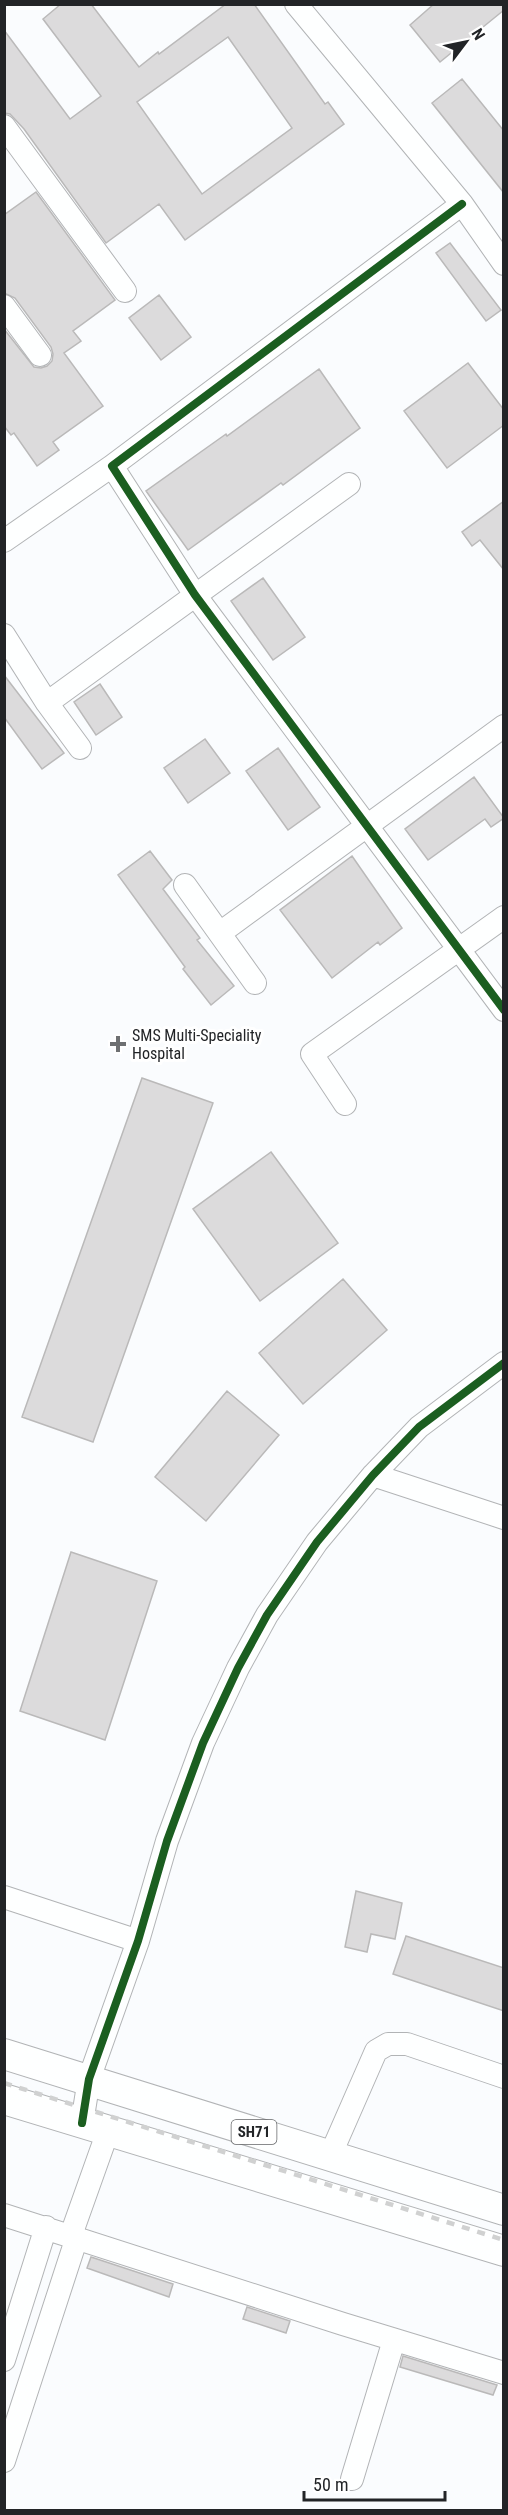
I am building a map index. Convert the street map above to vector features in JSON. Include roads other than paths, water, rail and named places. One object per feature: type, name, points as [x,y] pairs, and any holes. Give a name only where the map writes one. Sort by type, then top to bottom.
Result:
[{"type":"main road","name":"SH71","points":[[4,2054],[504,2210]]},
{"type":"main road","name":"SH71","points":[[4,2099],[504,2251]]},
{"type":"street","points":[[296,4],[462,204],[504,264]]},
{"type":"street","points":[[4,126],[125,291]]},
{"type":"street","points":[[4,541],[112,466],[462,204]]},
{"type":"street","points":[[4,306],[40,355]]},
{"type":"street","points":[[112,466],[195,595],[504,1010]]},
{"type":"street","points":[[46,703],[349,484]]},
{"type":"street","points":[[4,635],[21,659],[46,703],[80,748]]},
{"type":"street","points":[[220,933],[504,726]]},
{"type":"street","points":[[185,885],[255,983]]},
{"type":"street","points":[[345,1104],[312,1054],[504,917]]},
{"type":"street","points":[[4,2461],[74,2236],[95,2127],[89,2079],[138,1941],[167,1840],[203,1743],[238,1668],[267,1615],[317,1542],[373,1474],[418,1427],[504,1363]]},
{"type":"street","points":[[373,1474],[504,1518]]},
{"type":"street","points":[[4,1897],[138,1941]]},
{"type":"street","points":[[330,2156],[376,2051],[388,2044],[406,2044],[504,2077]]},
{"type":"street","points":[[4,2215],[504,2373]]},
{"type":"street","points":[[4,2360],[46,2227]]},
{"type":"street","points":[[352,2479],[394,2340]]},
{"type":"railway","points":[[4,2083],[504,2240]]},
{"type":"place","name":"SMS Multi-Speciality Hospital","points":[[118,1044]]}]
